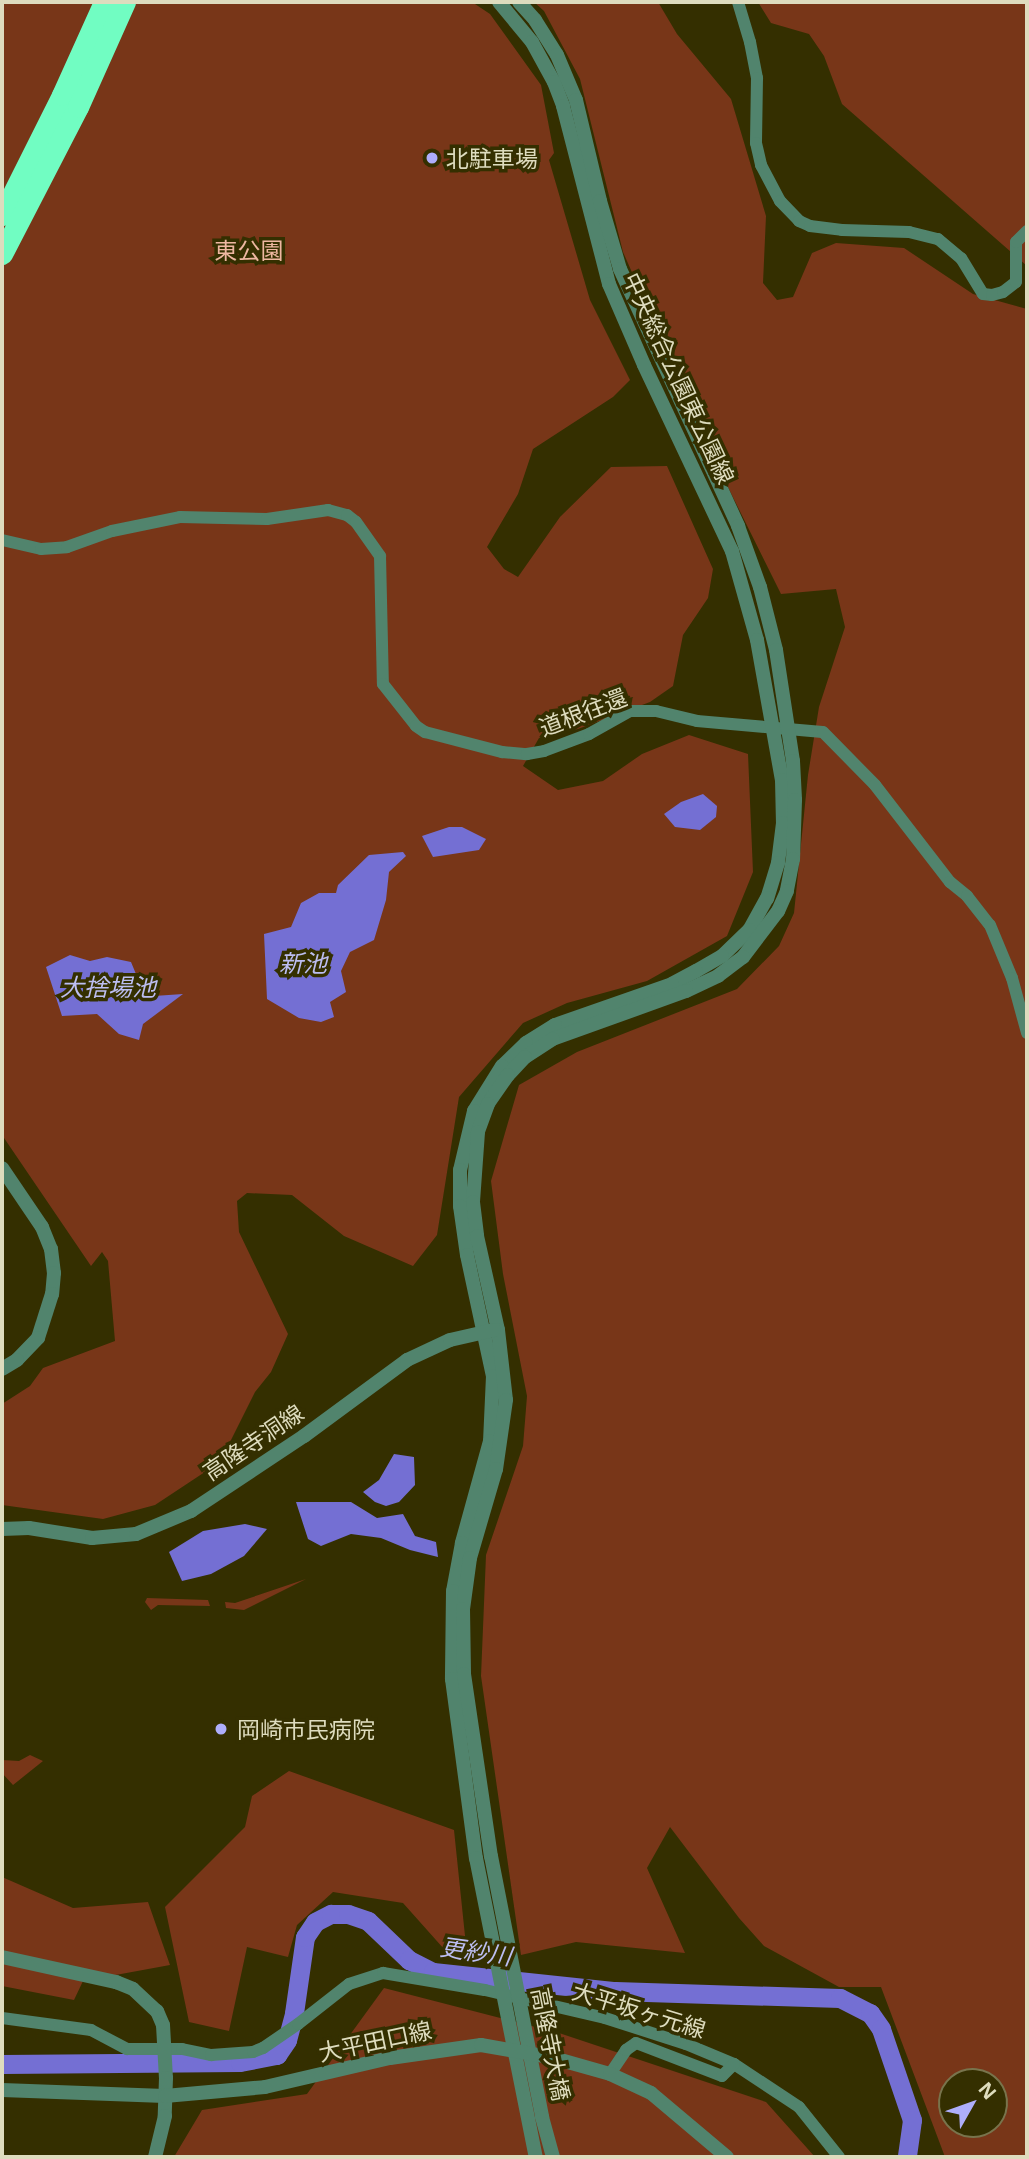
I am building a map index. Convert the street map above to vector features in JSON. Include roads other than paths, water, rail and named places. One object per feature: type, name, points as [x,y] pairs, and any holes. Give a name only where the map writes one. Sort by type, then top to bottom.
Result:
[{"type":"highway","points":[[2,215],[104,2]]},
{"type":"highway","points":[[2,254],[78,107],[125,2]]},
{"type":"street","name":"中央総合公園東公園線","points":[[492,1331],[467,1255],[460,1206],[460,1170],[466,1141],[474,1111],[488,1086],[502,1066],[527,1043],[555,1025],[671,984],[722,956],[749,930],[767,898],[778,863],[783,824],[778,746],[757,640],[733,551],[644,365],[609,284],[589,217],[563,106],[554,82],[532,42],[499,2]]},
{"type":"street","points":[[492,1331],[473,1202],[478,1132],[488,1104],[508,1075],[525,1058],[553,1038],[686,991],[718,976],[743,957],[771,921],[787,891],[793,859],[795,800],[793,761],[776,650],[760,587],[738,526],[621,269],[600,201],[576,100],[557,55],[535,20],[519,2]]},
{"type":"street","points":[[738,2],[757,78],[756,144],[761,165],[780,201],[799,221],[810,226],[909,232],[938,239],[961,258],[983,294],[992,295],[1003,292],[1016,282],[1016,242],[1027,230]]},
{"type":"street","name":"道根往還","points":[[2,540],[41,550],[67,547],[112,531],[180,517],[267,519],[328,510],[347,514],[368,536],[380,556],[383,684],[416,726],[425,732],[502,752],[527,754],[544,751],[589,734],[630,711],[656,711],[722,724],[823,732],[876,785],[950,882],[967,896],[990,925],[1013,978],[1027,1033]]},
{"type":"street","points":[[2,1168],[42,1227],[51,1249],[54,1273],[52,1294],[38,1338],[17,1360],[2,1369]]},
{"type":"street","name":"高隆寺洞線","points":[[2,1529],[29,1528],[92,1538],[135,1534],[191,1511],[304,1436],[407,1360],[450,1340],[492,1331]]},
{"type":"street","name":"高隆寺大橋","points":[[492,1331],[506,1400],[495,1469],[470,1558],[463,1609],[464,1674],[491,1856],[542,2117],[553,2157]]},
{"type":"street","name":"高隆寺大橋","points":[[492,1331],[490,1441],[462,1543],[453,1591],[452,1679],[476,1858],[536,2157]]},
{"type":"street","points":[[2,1957],[116,1982],[133,1989],[157,2011],[163,2025],[165,2096],[162,2138],[155,2157]]},
{"type":"street","name":"大平坂ヶ元線","points":[[2,2018],[91,2030],[127,2049],[182,2049],[211,2055],[253,2052],[263,2049],[349,1984],[383,1973],[485,1990],[605,2018],[686,2044],[734,2064],[799,2107],[839,2157]]},
{"type":"street","points":[[610,2074],[626,2050],[636,2043],[722,2076],[734,2064]]},
{"type":"street","name":"大平田口線","points":[[2,2090],[165,2096],[265,2087],[390,2058],[481,2045],[550,2057],[610,2074],[650,2093],[727,2157]]},
{"type":"water","points":[[703,794],[717,806],[716,817],[700,830],[675,827],[664,814],[681,802]]},
{"type":"water","points":[[449,827],[462,827],[486,839],[479,850],[433,857],[422,836]]},
{"type":"water","name":"新池","points":[[403,852],[406,856],[389,872],[386,900],[374,940],[350,952],[341,971],[346,992],[330,1002],[334,1017],[321,1022],[299,1018],[267,999],[264,934],[291,927],[301,903],[319,893],[336,893],[338,885],[369,855]]},
{"type":"water","name":"大捨場池","points":[[70,955],[90,961],[107,957],[131,962],[141,986],[154,996],[183,994],[143,1024],[139,1040],[119,1034],[97,1014],[62,1016],[46,967]]},
{"type":"water","points":[[394,1454],[414,1457],[415,1485],[399,1502],[386,1506],[375,1502],[363,1492],[379,1480]]},
{"type":"water","points":[[296,1502],[351,1502],[377,1518],[403,1514],[415,1536],[436,1542],[438,1557],[410,1550],[381,1538],[351,1534],[321,1546],[308,1539]]},
{"type":"water","points":[[245,1524],[267,1529],[244,1556],[211,1574],[182,1581],[169,1552],[203,1531]]},
{"type":"waterway","name":"更紗川","points":[[2,2064],[240,2062],[277,2055],[287,2040],[294,2013],[305,1937],[315,1922],[331,1914],[348,1914],[368,1921],[409,1960],[433,1972],[615,1991],[840,1998],[870,2013],[881,2029],[912,2120],[907,2157]]},
{"type":"place","name":"北駐車場","points":[[432,158]]},
{"type":"place","name":"岡崎市民病院","points":[[221,1729]]},
{"type":"park label","name":"東公園","points":[[249,250]]}]
